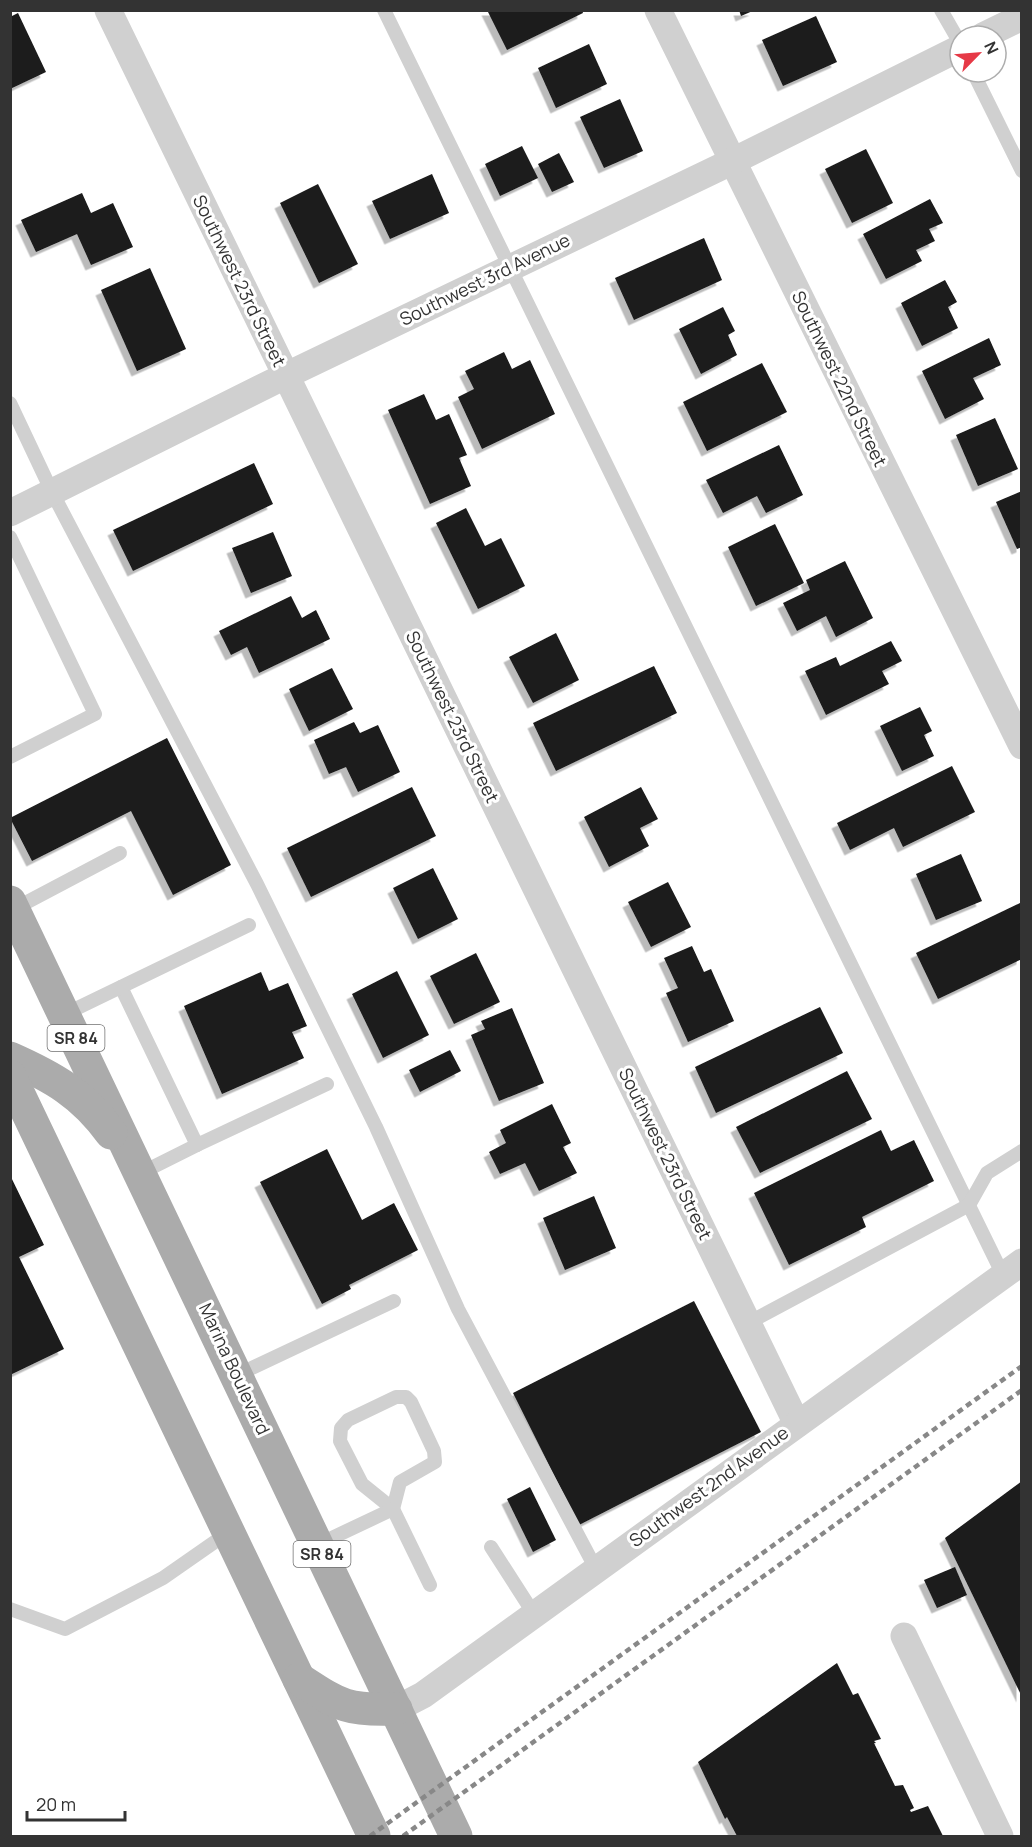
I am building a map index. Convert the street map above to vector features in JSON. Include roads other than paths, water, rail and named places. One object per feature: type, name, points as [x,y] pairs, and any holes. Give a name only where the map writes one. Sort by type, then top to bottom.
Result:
[{"type":"main road","name":"Marina Boulevard","points":[[12,906],[456,1836]]},
{"type":"main road","points":[[10,1058],[56,1078],[99,1116],[141,1173]]},
{"type":"main road","points":[[10,1076],[21,1120],[229,1532],[374,1836]]},
{"type":"main road","points":[[298,1679],[339,1705],[365,1710],[396,1709]]},
{"type":"street","name":"Southwest 23rd Street","points":[[108,10],[797,1424]]},
{"type":"street","name":"Southwest 22nd Street","points":[[658,10],[731,162],[1022,746]]},
{"type":"street","points":[[1008,24],[1022,17]]},
{"type":"street","name":"Southwest 3rd Avenue","points":[[10,513],[285,376],[731,162],[948,52]]},
{"type":"street","name":"Southwest 2nd Avenue","points":[[396,1709],[423,1695],[1012,1269]]},
{"type":"street","points":[[904,1636],[1000,1836]]},
{"type":"lane","points":[[384,10],[969,1205],[1012,1269]]},
{"type":"lane","points":[[941,10],[948,24]]},
{"type":"lane","points":[[979,84],[1022,171]]},
{"type":"lane","points":[[11,406],[52,492],[258,884],[376,1128],[458,1309],[596,1569]]},
{"type":"lane","points":[[10,537],[95,714],[10,757]]},
{"type":"lane","points":[[12,906],[120,854]]},
{"type":"lane","points":[[64,1014],[249,925]]},
{"type":"lane","points":[[121,987],[197,1145]]},
{"type":"lane","points":[[141,1173],[327,1084]]},
{"type":"lane","points":[[748,1323],[969,1205],[987,1173],[1022,1151]]},
{"type":"lane","points":[[237,1375],[394,1301]]},
{"type":"lane","points":[[393,1509],[400,1482],[435,1462],[434,1451],[406,1396],[396,1397],[348,1420],[341,1428],[340,1440],[362,1484],[393,1509],[430,1585]]},
{"type":"lane","points":[[317,1545],[393,1509]]},
{"type":"lane","points":[[10,1609],[65,1629],[163,1578],[229,1532]]},
{"type":"lane","points":[[491,1547],[534,1614]]},
{"type":"railway","points":[[370,1836],[1022,1366]]},
{"type":"railway","points":[[403,1836],[1022,1390]]}]
